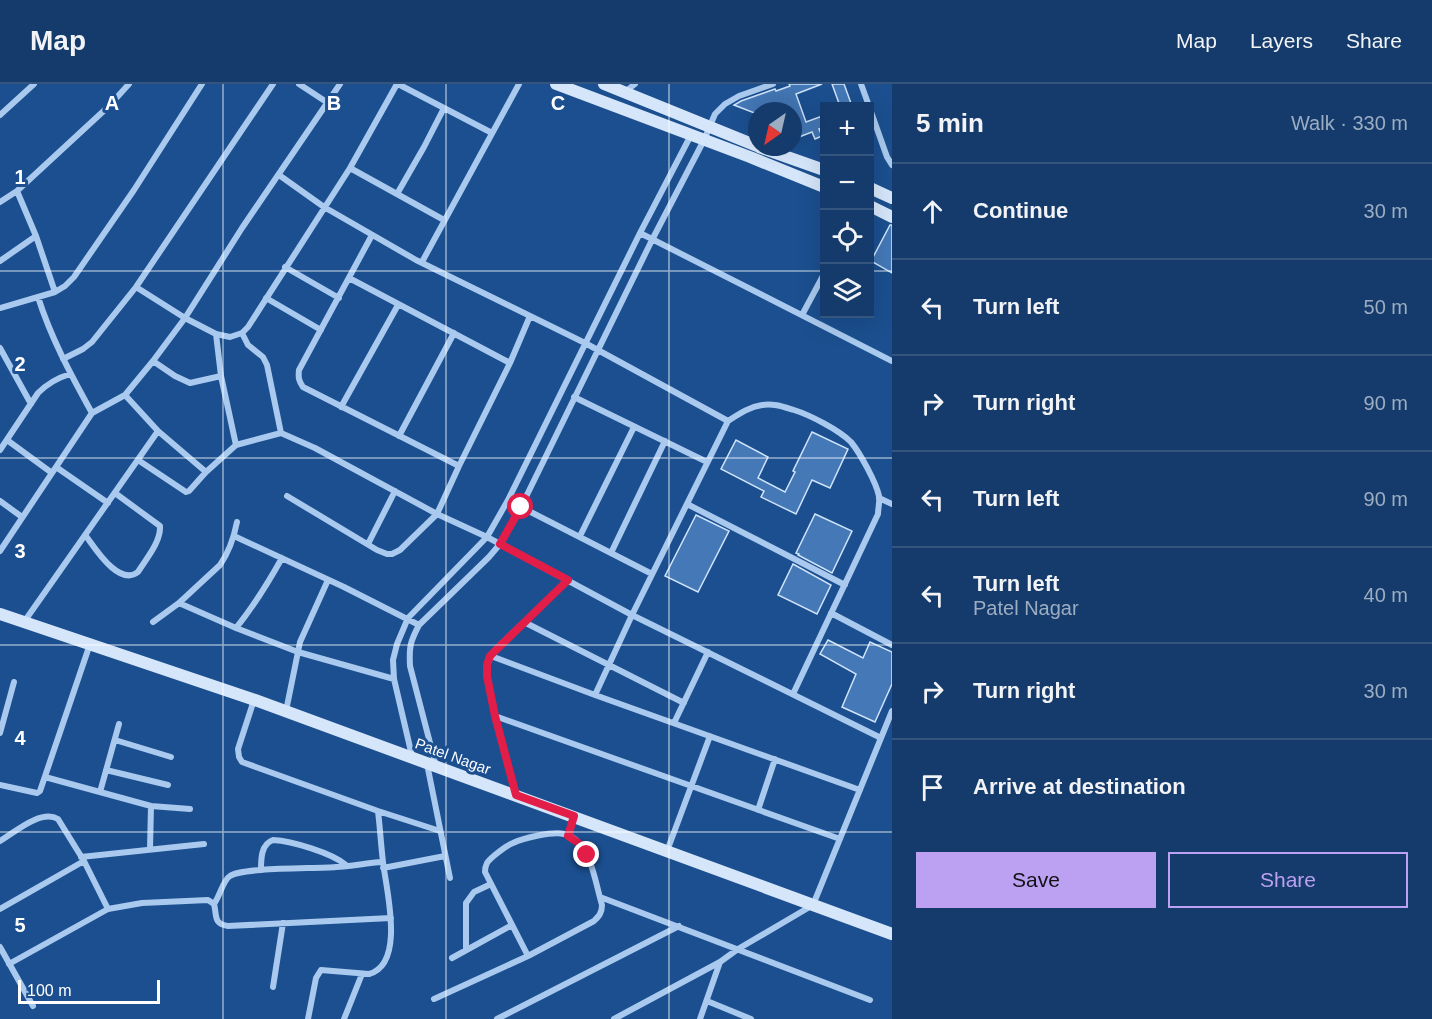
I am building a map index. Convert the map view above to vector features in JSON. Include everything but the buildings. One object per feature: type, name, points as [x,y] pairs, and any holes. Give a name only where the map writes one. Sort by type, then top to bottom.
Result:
[{"type":"street","points":[[0,115],[33,84]]},
{"type":"street","points":[[0,202],[17,191],[109,106],[129,84]]},
{"type":"street","points":[[0,308],[55,292],[74,277],[134,190],[202,84]]},
{"type":"street","points":[[63,359],[92,342],[136,287],[273,84]]},
{"type":"street","points":[[299,84],[328,103]]},
{"type":"street","points":[[0,551],[92,413],[125,395],[185,318],[242,228],[340,84]]},
{"type":"street","points":[[136,287],[185,318],[216,334],[230,338],[242,333],[350,168],[397,84],[492,133]]},
{"type":"street","points":[[422,262],[519,84]]},
{"type":"street","points":[[556,84],[820,185]]},
{"type":"street","points":[[604,84],[748,143]]},
{"type":"street","points":[[625,92],[636,84]]},
{"type":"street","points":[[450,878],[440,831],[431,764],[410,666],[409,651],[412,639],[419,625],[500,544],[521,507],[652,240],[711,127],[715,114],[725,104],[739,96],[772,84]]},
{"type":"street","points":[[861,84],[867,102]]},
{"type":"street","points":[[397,194],[444,108]]},
{"type":"street","points":[[874,122],[892,165]]},
{"type":"street","points":[[412,757],[394,679],[393,660],[396,644],[408,618],[487,537],[513,490],[640,233],[698,123]]},
{"type":"street","points":[[784,156],[820,168]]},
{"type":"street","points":[[350,168],[444,220]]},
{"type":"street","points":[[279,175],[324,207],[372,235],[585,343],[728,421]]},
{"type":"street","points":[[874,190],[892,198]]},
{"type":"street","points":[[17,191],[36,236],[55,292]]},
{"type":"street","points":[[874,209],[892,218]]},
{"type":"street","points":[[640,233],[892,361]]},
{"type":"street","points":[[372,235],[299,370],[298,377],[303,387],[459,466]]},
{"type":"street","points":[[0,261],[36,236]]},
{"type":"street","points":[[285,267],[339,298]]},
{"type":"street","points":[[349,278],[510,363]]},
{"type":"street","points":[[802,315],[820,283]]},
{"type":"street","points":[[38,297],[63,359],[92,413]]},
{"type":"street","points":[[266,298],[321,330]]},
{"type":"street","points":[[340,407],[398,305]]},
{"type":"street","points":[[286,496],[387,554],[400,550],[437,514],[510,363],[530,316]]},
{"type":"street","points":[[242,333],[248,345],[263,357],[267,365],[281,433]]},
{"type":"street","points":[[399,436],[454,333]]},
{"type":"street","points":[[216,334],[221,376],[236,445]]},
{"type":"street","points":[[0,348],[31,404]]},
{"type":"street","points":[[153,361],[190,383],[221,376]]},
{"type":"street","points":[[0,450],[44,387],[53,380],[70,374]]},
{"type":"street","points":[[125,395],[158,431],[206,472]]},
{"type":"street","points":[[574,397],[708,462]]},
{"type":"street","points":[[595,695],[728,421],[744,411],[763,404],[778,405],[806,414],[833,429],[850,442],[875,483],[879,498],[878,514],[793,694]]},
{"type":"street","points":[[580,536],[634,427]]},
{"type":"street","points":[[24,622],[158,431]]},
{"type":"street","points":[[138,460],[186,492],[236,445],[281,433],[315,448],[437,514],[487,537],[632,615],[881,738]]},
{"type":"street","points":[[7,440],[108,503]]},
{"type":"street","points":[[611,553],[665,441]]},
{"type":"street","points":[[368,544],[395,491]]},
{"type":"street","points":[[86,536],[105,561],[118,572],[126,576],[138,572],[157,540],[161,530],[160,526],[115,493]]},
{"type":"street","points":[[879,498],[892,504]]},
{"type":"street","points":[[0,501],[22,517]]},
{"type":"street","points":[[687,504],[844,585]]},
{"type":"street","points":[[521,507],[652,574]]},
{"type":"street","points":[[153,622],[179,603],[220,565],[234,536],[237,522]]},
{"type":"street","points":[[234,536],[419,625]]},
{"type":"street","points":[[236,628],[265,590],[282,558]]},
{"type":"street","points":[[286,711],[300,642],[328,580]]},
{"type":"street","points":[[516,795],[495,716],[487,665],[490,656],[568,580]]},
{"type":"street","points":[[179,603],[298,652],[394,679]]},
{"type":"street","points":[[831,613],[892,645]]},
{"type":"street","name":"Patel Nagar","points":[[0,614],[286,711],[892,934]]},
{"type":"street","points":[[524,622],[684,703]]},
{"type":"street","points":[[0,785],[37,793],[42,788],[90,644]]},
{"type":"street","points":[[674,723],[708,652]]},
{"type":"street","points":[[490,656],[860,790]]},
{"type":"street","points":[[0,733],[14,682]]},
{"type":"street","points":[[255,700],[238,749],[242,762],[440,831]]},
{"type":"street","points":[[614,1019],[720,962],[813,905],[892,711]]},
{"type":"street","points":[[495,716],[840,839]]},
{"type":"street","points":[[100,792],[119,724]]},
{"type":"street","points":[[667,850],[710,736]]},
{"type":"street","points":[[115,740],[171,756]]},
{"type":"street","points":[[758,810],[775,759]]},
{"type":"street","points":[[106,770],[168,785]]},
{"type":"street","points":[[45,777],[151,806],[190,810]]},
{"type":"street","points":[[150,849],[151,806]]},
{"type":"street","points":[[308,1019],[316,978],[321,970],[362,974],[376,972],[388,954],[391,918],[378,811]]},
{"type":"street","points":[[0,841],[36,819],[52,815],[58,819],[82,859],[108,909]]},
{"type":"street","points":[[568,836],[574,816]]},
{"type":"street","points":[[434,999],[528,956],[594,921],[602,911],[587,855],[580,844],[564,834],[553,834],[513,843],[488,861],[485,866],[485,872],[528,956]]},
{"type":"street","points":[[261,870],[261,858],[265,846],[273,840],[318,851],[339,860],[346,866]]},
{"type":"street","points":[[0,909],[82,859],[204,844]]},
{"type":"street","points":[[391,918],[222,925],[216,918],[214,904],[229,876],[246,872],[383,865],[446,856]]},
{"type":"street","points":[[466,950],[466,903],[474,892],[491,884]]},
{"type":"street","points":[[600,897],[870,1000]]},
{"type":"street","points":[[9,964],[108,909],[142,903],[208,900],[214,904]]},
{"type":"street","points":[[273,987],[283,923]]},
{"type":"street","points":[[452,958],[512,925]]},
{"type":"street","points":[[497,1019],[679,926]]},
{"type":"street","points":[[0,947],[33,1006]]},
{"type":"street","points":[[700,1019],[720,962]]},
{"type":"street","points":[[344,1019],[362,974]]},
{"type":"street","points":[[707,1001],[751,1019]]},
{"type":"route","points":[[521,507],[500,544],[568,580],[490,656],[487,676],[516,795],[574,816],[568,836],[580,844],[587,855]]}]
